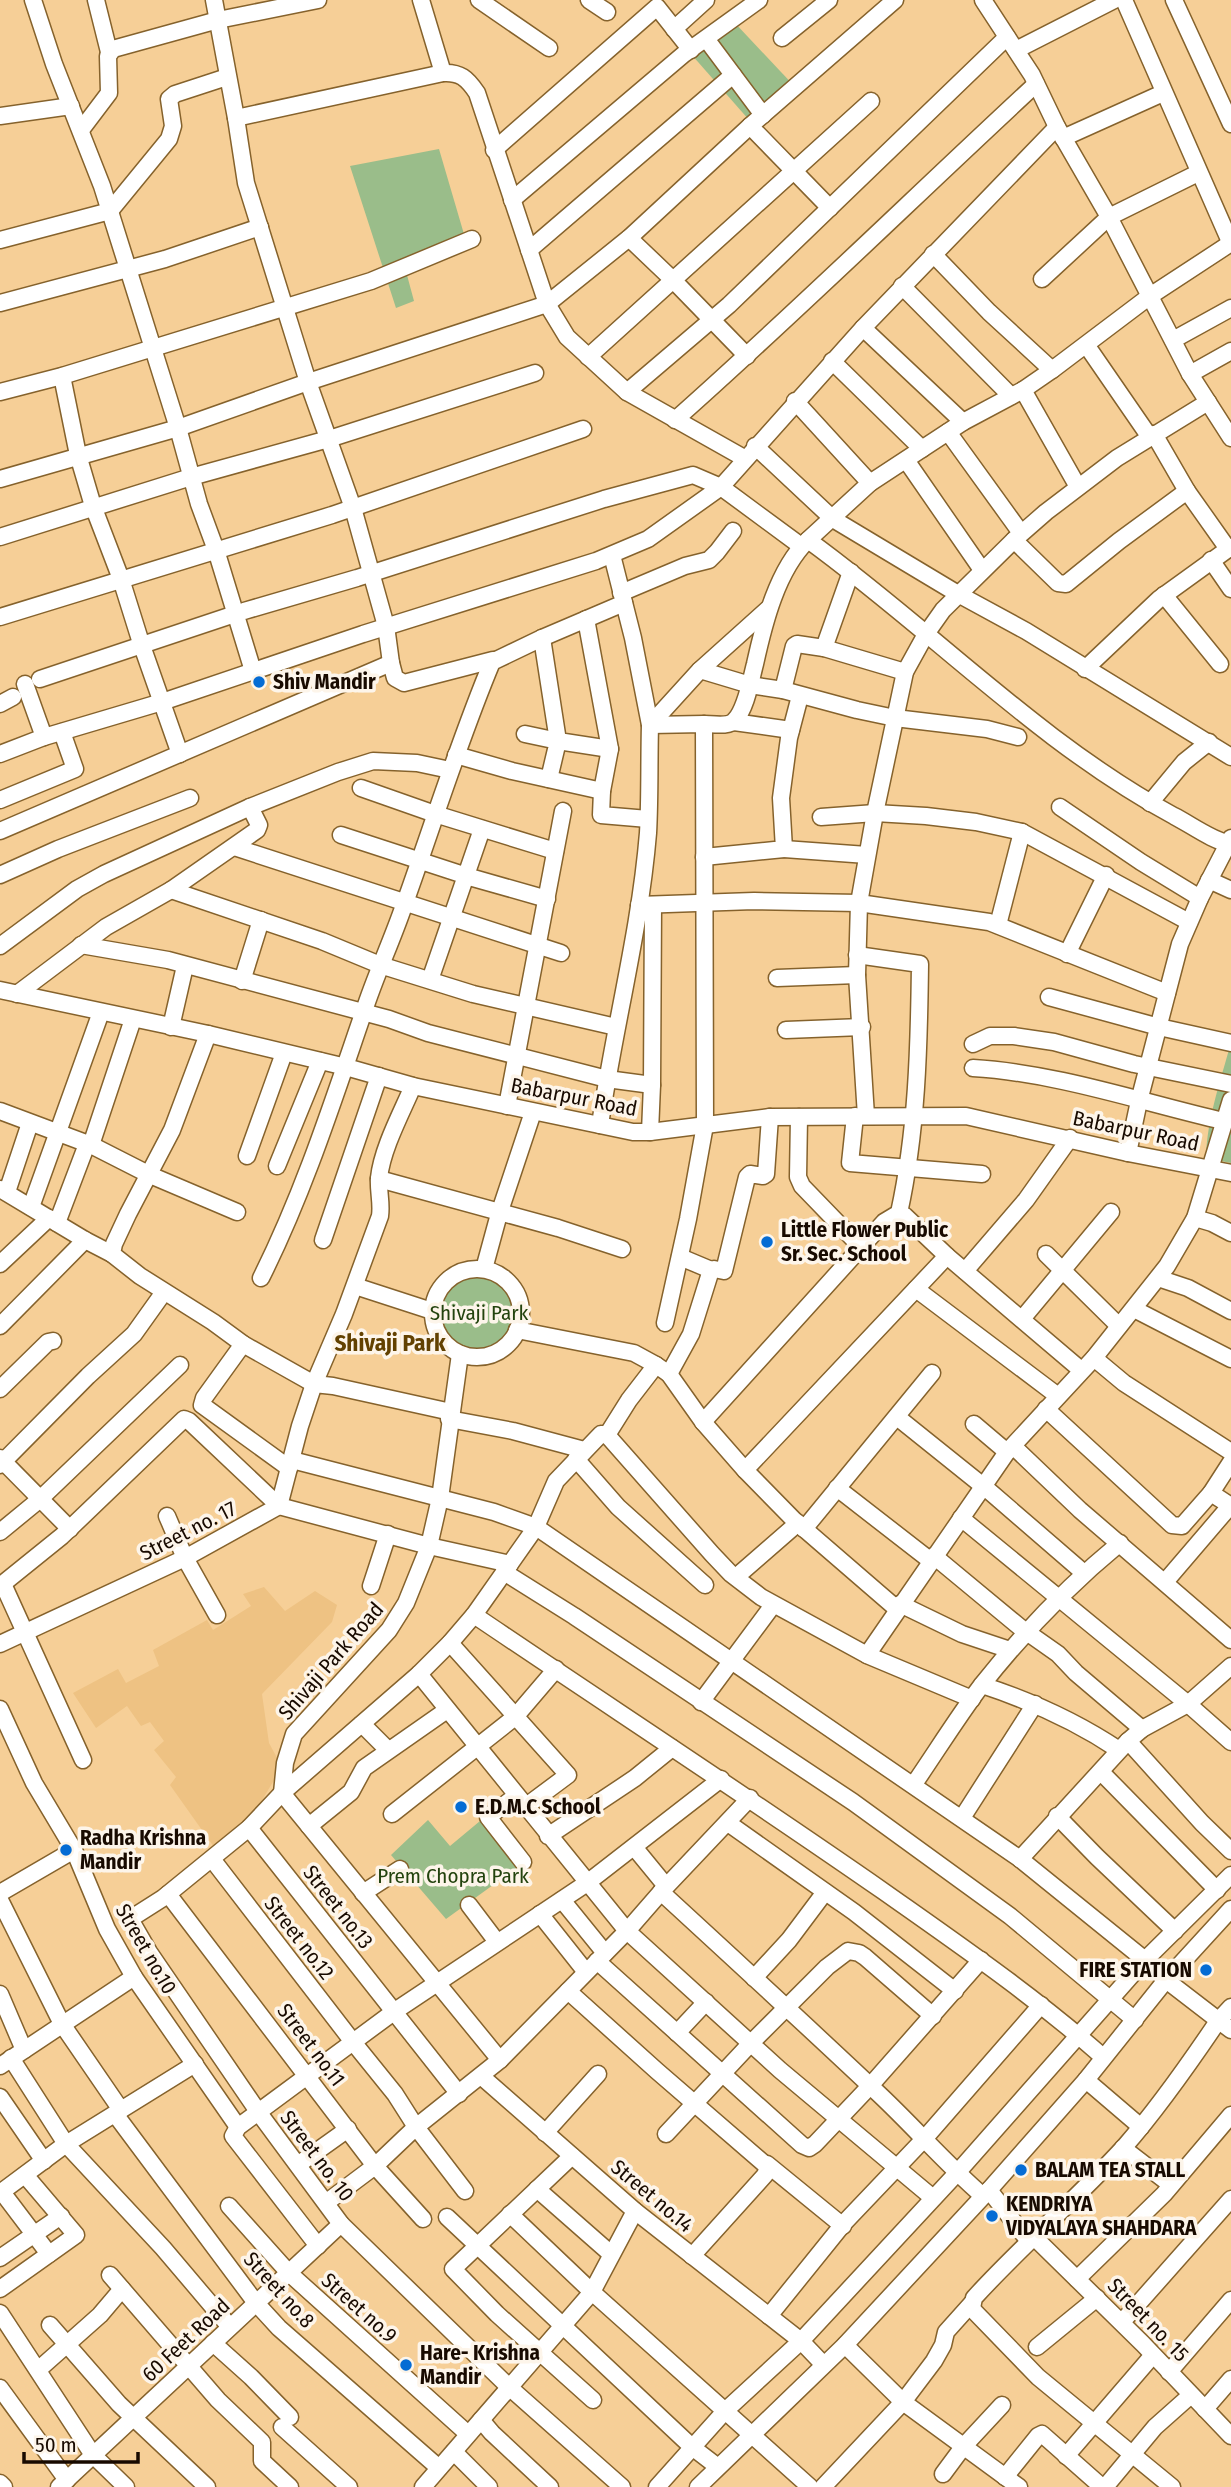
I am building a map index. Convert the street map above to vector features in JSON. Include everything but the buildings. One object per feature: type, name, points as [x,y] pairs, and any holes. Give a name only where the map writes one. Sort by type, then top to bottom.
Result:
[{"type":"street","points":[[33,0],[110,211],[253,671]]},
{"type":"street","points":[[81,130],[109,93],[109,52],[96,0]]},
{"type":"street","points":[[214,0],[246,183],[308,382],[353,508],[386,626],[395,678],[404,683],[493,660],[586,619],[685,566],[709,560],[733,531]]},
{"type":"street","points":[[109,52],[218,20],[317,0]]},
{"type":"street","points":[[421,0],[443,73]]},
{"type":"street","points":[[479,0],[550,48]]},
{"type":"street","points":[[589,0],[607,12]]},
{"type":"street","points":[[674,29],[706,0]]},
{"type":"street","points":[[512,200],[691,50],[759,0]]},
{"type":"street","points":[[782,38],[829,0]]},
{"type":"street","points":[[0,479],[178,428],[308,382],[547,304],[629,238],[895,0]]},
{"type":"street","points":[[983,0],[1036,84],[1190,374],[1228,428]]},
{"type":"street","points":[[627,392],[712,321],[830,208],[1011,43],[1114,0]]},
{"type":"street","points":[[734,722],[750,685],[771,606],[784,575],[804,543],[870,483],[963,422],[1017,393],[1052,370],[1150,296],[1231,244],[1124,0]]},
{"type":"street","points":[[1174,0],[1225,95],[1231,124]]},
{"type":"street","points":[[494,149],[657,7],[691,50]]},
{"type":"street","points":[[706,40],[733,75],[757,121],[792,171],[830,208]]},
{"type":"street","points":[[236,118],[443,73],[456,72],[464,76],[477,93],[547,304],[567,337],[627,392],[675,420],[750,452],[833,519],[958,594],[1026,631],[1231,757]]},
{"type":"street","points":[[528,250],[733,75]]},
{"type":"street","points":[[0,240],[110,211],[169,139],[173,125],[169,99],[175,94],[227,77]]},
{"type":"street","points":[[675,420],[747,356],[1036,84]]},
{"type":"street","points":[[0,754],[44,737],[162,702],[386,626],[612,555],[649,539],[721,487],[795,401],[902,286],[1060,133],[1163,93]]},
{"type":"street","points":[[589,357],[871,101]]},
{"type":"street","points":[[0,116],[71,106]]},
{"type":"street","points":[[1042,279],[1109,217],[1198,173]]},
{"type":"street","points":[[0,303],[165,260],[260,227]]},
{"type":"street","points":[[629,238],[747,356]]},
{"type":"street","points":[[0,393],[385,276],[472,240]]},
{"type":"street","points":[[933,254],[989,312],[1052,370]]},
{"type":"street","points":[[902,286],[1017,393],[1078,487]]},
{"type":"street","points":[[1173,340],[1231,308]]},
{"type":"street","points":[[863,328],[963,422]]},
{"type":"street","points":[[1086,669],[1164,595],[1230,548],[1187,491],[1151,435],[1087,346]]},
{"type":"street","points":[[1190,374],[1231,351]]},
{"type":"street","points":[[832,362],[922,449]]},
{"type":"street","points":[[0,537],[93,506],[329,439],[535,373]]},
{"type":"street","points":[[62,376],[78,455],[93,506],[121,579],[180,754]]},
{"type":"street","points":[[795,401],[870,483]]},
{"type":"street","points":[[982,1174],[850,1163],[860,1116],[862,1027],[857,975],[859,903],[905,672],[926,634],[958,594],[1018,536],[1078,487],[1151,435],[1208,402]]},
{"type":"street","points":[[0,617],[353,508],[583,429]]},
{"type":"street","points":[[948,432],[1018,536],[1058,583],[1066,584],[1187,491]]},
{"type":"street","points":[[906,460],[982,570]]},
{"type":"street","points":[[44,737],[33,681],[236,613],[604,499],[693,475],[721,487],[851,572],[1074,752],[1150,803],[1229,842],[1180,944],[1128,1153]]},
{"type":"street","points":[[612,555],[650,725],[646,905],[652,1085],[650,1132]]},
{"type":"street","points":[[1210,560],[1231,589]]},
{"type":"street","points":[[824,648],[851,572]]},
{"type":"street","points":[[1164,595],[1220,664]]},
{"type":"street","points":[[650,725],[700,670],[771,606]]},
{"type":"street","points":[[586,619],[610,749],[602,791],[601,815],[648,819]]},
{"type":"street","points":[[542,638],[558,741],[549,779]]},
{"type":"street","points":[[783,690],[794,646],[797,644],[824,648],[905,672]]},
{"type":"street","points":[[261,1278],[294,1209],[453,762],[493,660]]},
{"type":"street","points":[[0,831],[391,663]]},
{"type":"street","points":[[700,670],[750,685],[783,690],[895,718],[987,729],[1018,737]]},
{"type":"street","points":[[784,849],[781,798],[791,730],[800,696]]},
{"type":"street","points":[[650,725],[734,722],[791,730]]},
{"type":"street","points":[[665,1323],[705,1125],[704,724]]},
{"type":"street","points":[[0,800],[75,769],[62,732]]},
{"type":"street","points":[[525,734],[610,749]]},
{"type":"street","points":[[1150,803],[1184,762],[1209,742]]},
{"type":"street","points":[[0,946],[86,884],[250,807],[359,764],[373,761],[453,762],[602,791]]},
{"type":"street","points":[[361,788],[555,851]]},
{"type":"street","points":[[0,875],[58,849],[190,798]]},
{"type":"street","points":[[17,994],[106,927],[171,890],[259,828],[250,807]]},
{"type":"street","points":[[1060,807],[1200,898]]},
{"type":"street","points":[[507,1106],[563,810]]},
{"type":"street","points":[[821,817],[875,813],[976,822],[1022,832],[1189,922]]},
{"type":"street","points":[[430,980],[482,829]]},
{"type":"street","points":[[998,925],[1022,832]]},
{"type":"street","points":[[341,835],[547,899]]},
{"type":"street","points":[[234,847],[561,953]]},
{"type":"street","points":[[704,856],[784,849],[867,855]]},
{"type":"street","points":[[1068,954],[1106,875]]},
{"type":"street","points":[[1209,880],[1231,890]]},
{"type":"street","points":[[171,890],[261,919],[380,965],[525,1008],[616,1027]]},
{"type":"street","points":[[646,905],[754,901],[859,903],[998,925],[1167,993]]},
{"type":"street","points":[[600,1125],[616,1027],[646,905]]},
{"type":"street","points":[[242,981],[261,919]]},
{"type":"street","points":[[80,945],[168,960],[517,1056],[607,1079],[652,1085]]},
{"type":"street","points":[[702,1422],[884,1222],[899,1213],[909,1167],[915,1115],[920,964],[857,956]]},
{"type":"street","points":[[171,1027],[185,966]]},
{"type":"street","points":[[777,978],[857,975]]},
{"type":"street","name":"Babarpur Road","points":[[0,990],[208,1034],[413,1086],[600,1125],[650,1132],[770,1117],[967,1116],[1128,1153],[1231,1173]]},
{"type":"street","points":[[1049,997],[1158,1027],[1231,1043]]},
{"type":"street","points":[[31,1207],[101,1012]]},
{"type":"street","points":[[0,1264],[53,1221],[89,1145],[133,1019]]},
{"type":"street","points":[[786,1030],[862,1027]]},
{"type":"street","points":[[112,1254],[128,1214],[172,1130],[208,1034]]},
{"type":"street","points":[[973,1044],[990,1036],[1014,1036],[1054,1042],[1149,1068],[1231,1084]]},
{"type":"street","points":[[247,1156],[284,1053]]},
{"type":"street","points":[[277,1166],[320,1061]]},
{"type":"street","points":[[973,1068],[1001,1070],[1062,1082],[1223,1121]]},
{"type":"street","points":[[323,1240],[379,1076]]},
{"type":"street","points":[[279,1506],[314,1384],[355,1286],[380,1216],[382,1203],[379,1180],[391,1138],[413,1086]]},
{"type":"street","points":[[867,1655],[1010,1449],[1094,1358],[1158,1278],[1195,1218],[1231,1100]]},
{"type":"street","points":[[0,1111],[89,1145],[150,1175],[237,1212]]},
{"type":"street","points":[[484,1269],[499,1213],[533,1112]]},
{"type":"street","points":[[680,1257],[711,1270],[724,1271],[748,1176],[763,1176],[766,1173],[770,1117]]},
{"type":"street","points":[[800,1117],[798,1177],[802,1186],[861,1247]]},
{"type":"street","points":[[30,1123],[4,1190],[112,1254],[243,1344],[314,1384],[333,1386],[513,1431],[580,1454],[618,1507],[705,1586]]},
{"type":"street","points":[[965,1271],[1026,1200],[1070,1138]]},
{"type":"street","points":[[379,1180],[558,1228],[622,1249]]},
{"type":"street","points":[[1022,1319],[1111,1212]]},
{"type":"street","points":[[899,1213],[1082,1370]]},
{"type":"street","points":[[1195,1218],[1231,1233]]},
{"type":"street","points":[[0,1326],[85,1240]]},
{"type":"street","points":[[1046,1254],[1119,1326]]},
{"type":"street","points":[[745,1470],[947,1256]]},
{"type":"street","points":[[469,1269],[484,1269],[497,1273],[508,1281],[516,1292],[521,1317],[513,1339],[498,1351],[479,1357],[460,1354],[449,1347],[439,1337],[432,1311],[435,1297],[443,1284],[455,1274],[469,1269]]},
{"type":"street","points":[[607,1434],[629,1401],[663,1369],[695,1324],[711,1270]]},
{"type":"street","points":[[1158,1278],[1188,1288],[1231,1311]]},
{"type":"street","points":[[355,1286],[432,1311]]},
{"type":"street","points":[[916,1289],[1058,1396]]},
{"type":"street","points":[[70,1529],[1,1461],[134,1334],[164,1292]]},
{"type":"street","points":[[1134,1309],[1231,1359]]},
{"type":"street","points":[[517,1330],[634,1353],[663,1369],[702,1422],[745,1470],[801,1526],[899,1606],[962,1634],[1010,1650]]},
{"type":"street","points":[[0,1389],[53,1340]]},
{"type":"street","points":[[243,1344],[204,1398],[202,1405],[290,1464],[440,1498],[494,1512],[536,1527],[1020,1859],[1224,2025]]},
{"type":"street","name":"Shivaji Park Road","points":[[282,1793],[285,1762],[294,1734],[389,1630],[406,1603],[429,1546],[440,1498],[460,1354]]},
{"type":"street","points":[[1094,1358],[1124,1383],[1231,1452]]},
{"type":"street","points":[[0,1532],[40,1500],[180,1364]]},
{"type":"street","points":[[736,1577],[801,1526],[932,1373]]},
{"type":"street","points":[[1046,1409],[1175,1527],[1182,1525],[1211,1493],[1231,1462]]},
{"type":"street","points":[[897,1417],[983,1486],[1084,1573]]},
{"type":"street","points":[[83,1760],[2,1585],[70,1529],[184,1419],[190,1421],[279,1506],[507,1568],[573,1616],[853,1802],[1010,1916],[1135,2020]]},
{"type":"street","points":[[974,1424],[1010,1449],[1231,1640]]},
{"type":"street","points":[[168,1894],[249,1828],[282,1793],[419,1674],[450,1643],[474,1615],[536,1527],[556,1481],[598,1435],[604,1433],[712,1554],[736,1577],[773,1605],[867,1655],[972,1699]]},
{"type":"street","points":[[836,1488],[1058,1654],[1076,1673],[1142,1729]]},
{"type":"street","points":[[1165,1582],[1231,1506],[1211,1493]]},
{"type":"street","name":"Street no. 17","points":[[0,1644],[184,1558],[279,1506]]},
{"type":"street","points":[[167,1516],[184,1558],[217,1615]]},
{"type":"street","points":[[961,1518],[1231,1742]]},
{"type":"street","points":[[371,1586],[388,1534]]},
{"type":"street","points":[[914,1784],[982,1685],[1010,1650],[1084,1573],[1120,1542]]},
{"type":"street","points":[[701,1702],[773,1605]]},
{"type":"street","points":[[474,1615],[750,1798],[981,1960],[1041,2005],[1103,2057]]},
{"type":"street","points":[[450,1643],[568,1775],[488,1817],[523,1862]]},
{"type":"street","points":[[1020,1859],[1057,1816],[1142,1729],[1188,1704],[1231,1666]]},
{"type":"street","points":[[392,1814],[515,1717],[556,1669]]},
{"type":"street","points":[[419,1674],[627,1931],[751,2043],[933,2198]]},
{"type":"street","points":[[982,1685],[1035,1704],[1124,1746],[1231,1851]]},
{"type":"street","points":[[962,1818],[1035,1704]]},
{"type":"street","name":"Street no.10","points":[[0,1709],[34,1783],[74,1850],[107,1929],[134,1977],[238,2127],[233,2136],[318,2246]]},
{"type":"street","points":[[309,1826],[349,1795],[364,1768],[447,1710]]},
{"type":"street","points":[[362,1724],[388,1750]]},
{"type":"street","points":[[548,1836],[635,1778],[672,1748]]},
{"type":"street","points":[[1101,1772],[1217,1890]]},
{"type":"street","points":[[238,2127],[395,2011],[587,1883],[721,1779]]},
{"type":"street","points":[[282,1793],[500,2060]]},
{"type":"street","points":[[327,2202],[375,2166],[416,2127],[500,2060],[627,1931],[750,1798]]},
{"type":"street","points":[[1057,1816],[1175,1931]]},
{"type":"street","points":[[728,1823],[885,1935],[955,1991]]},
{"type":"street","name":"Street no.13","points":[[249,1828],[459,2094]]},
{"type":"street","name":"Street no. 15","points":[[634,1847],[663,1889],[925,2138],[963,2179],[986,2193],[1122,2322],[1231,2436]]},
{"type":"street","points":[[0,1893],[74,1850]]},
{"type":"street","name":"Street no.12","points":[[212,1859],[396,2094],[416,2127],[465,2191]]},
{"type":"street","points":[[363,1893],[400,1869]]},
{"type":"street","points":[[657,2487],[692,2447],[739,2422],[811,2351],[933,2198],[963,2179],[1078,2035],[1145,1960],[1231,1875]]},
{"type":"street","points":[[754,1978],[789,1940],[825,1892]]},
{"type":"street","name":"Street no.11","points":[[168,1894],[375,2166],[423,2219]]},
{"type":"street","name":"Street no. 10","points":[[168,1894],[130,1919],[149,1952],[259,2113],[341,2224]]},
{"type":"street","name":"Street no.8","points":[[0,1900],[62,2024],[118,2112],[256,2303],[279,2328],[439,2469]]},
{"type":"street","points":[[562,1900],[596,1962]]},
{"type":"street","points":[[469,1905],[497,1942]]},
{"type":"street","points":[[698,2487],[718,2467],[739,2422],[811,2351],[845,2345],[986,2193],[1086,2080],[1166,1980],[1231,1909]]},
{"type":"street","points":[[540,1914],[805,2147],[815,2144],[839,2119],[981,1960]]},
{"type":"street","points":[[666,2134],[751,2043],[842,1954],[853,1951],[865,1957],[933,2015]]},
{"type":"street","points":[[12,2058],[134,1977]]},
{"type":"street","points":[[568,1991],[694,2104],[843,2225]]},
{"type":"street","points":[[0,1994],[12,2058],[66,2144],[163,2248],[230,2327]]},
{"type":"street","points":[[677,2034],[706,2002]]},
{"type":"street","points":[[769,2316],[843,2225],[925,2138],[1041,2005]]},
{"type":"street","points":[[823,2487],[903,2402],[934,2361],[943,2345],[946,2332],[974,2298],[1141,2127],[1224,2025],[1231,2007]]},
{"type":"street","points":[[49,2255],[1,2193],[66,2144],[195,2064]]},
{"type":"street","points":[[545,2133],[598,2074]]},
{"type":"street","name":"Street no.14","points":[[481,2076],[635,2211],[811,2351]]},
{"type":"street","points":[[1086,2080],[1141,2127]]},
{"type":"street","points":[[0,2097],[44,2161]]},
{"type":"street","points":[[1077,2279],[1171,2185],[1231,2115]]},
{"type":"street","points":[[299,2164],[348,2129]]},
{"type":"street","points":[[1123,2148],[1171,2185]]},
{"type":"street","points":[[572,2156],[453,2269],[540,2354],[593,2400]]},
{"type":"street","points":[[692,2256],[765,2175],[768,2170],[766,2164]]},
{"type":"street","points":[[0,2290],[76,2235],[25,2175]]},
{"type":"street","points":[[537,2189],[611,2254]]},
{"type":"street","points":[[1122,2322],[1231,2199]]},
{"type":"street","name":"Street no.9","points":[[229,2206],[289,2273],[468,2434]]},
{"type":"street","points":[[424,2487],[592,2292],[635,2211]]},
{"type":"street","points":[[510,2214],[592,2292],[810,2487]]},
{"type":"street","points":[[0,2259],[61,2217]]},
{"type":"street","points":[[447,2217],[692,2447],[718,2467]]},
{"type":"street","points":[[341,2224],[509,2387],[622,2487]]},
{"type":"street","name":"60 Feet Road","points":[[63,2483],[341,2224]]},
{"type":"street","points":[[110,2275],[218,2400],[262,2442],[262,2461],[290,2487]]},
{"type":"street","points":[[38,2370],[100,2315],[122,2289]]},
{"type":"street","points":[[1037,2347],[1097,2298]]},
{"type":"street","points":[[1169,2372],[1231,2300]]},
{"type":"street","points":[[972,2303],[975,2312],[1038,2377],[1172,2487]]},
{"type":"street","points":[[0,2313],[93,2455],[126,2487]]},
{"type":"street","points":[[50,2325],[133,2418],[207,2487]]},
{"type":"street","points":[[213,2343],[349,2487]]},
{"type":"street","points":[[845,2345],[903,2402],[1019,2487]]},
{"type":"street","points":[[1066,2456],[1153,2355]]},
{"type":"street","points":[[1205,2409],[1231,2379]]},
{"type":"street","points":[[0,2388],[63,2483]]},
{"type":"street","points":[[1005,2477],[1040,2435],[1044,2435],[1104,2487],[1155,2427],[1191,2395]]},
{"type":"street","points":[[943,2474],[963,2447],[1002,2405]]},
{"type":"street","points":[[481,2420],[550,2487]]},
{"type":"street","points":[[454,2452],[489,2487]]},
{"type":"street","points":[[0,2483],[4,2487]]},
{"type":"shaded area","points":[[264,1587],[285,1611],[315,1591],[337,1605],[332,1622],[262,1694],[269,1743],[282,1767],[253,1815],[214,1847],[170,1785],[176,1777],[154,1750],[164,1741],[150,1722],[141,1726],[127,1706],[96,1728],[73,1693],[118,1669],[126,1683],[159,1666],[153,1650],[207,1620],[213,1630],[251,1606],[243,1594]]},
{"type":"green space","points":[[734,22],[797,89],[757,129],[691,54]]},
{"type":"green space","points":[[439,149],[466,241],[404,264],[414,301],[396,308],[350,166]]},
{"type":"green space","points":[[1231,1042],[1231,1163],[1206,1158],[1212,1114]]},
{"type":"green space","name":"Shivaji Park","points":[[470,1274],[486,1274],[500,1280],[511,1291],[517,1305],[517,1321],[511,1335],[500,1346],[486,1352],[470,1352],[456,1346],[445,1335],[439,1321],[439,1305],[445,1291],[456,1280]]},
{"type":"green space","name":"Prem Chopra Park","points":[[428,1820],[450,1846],[480,1821],[518,1867],[446,1919],[391,1855]]},
{"type":"place","name":"Shiv Mandir","points":[[259,682]]},
{"type":"place","name":"Little Flower Public Sr. Sec. School","points":[[767,1242]]},
{"type":"place","name":"E.D.M.C School","points":[[461,1807]]},
{"type":"place","name":"Radha Krishna Mandir","points":[[66,1850]]},
{"type":"place","name":"FIRE STATION","points":[[1206,1970]]},
{"type":"place","name":"BALAM TEA STALL","points":[[1021,2170]]},
{"type":"place","name":"KENDRIYA VIDYALAYA SHAHDARA","points":[[992,2216]]},
{"type":"place","name":"Hare- Krishna Mandir","points":[[406,2365]]},
{"type":"district","name":"Shivaji Park","points":[[390,1343]]}]
